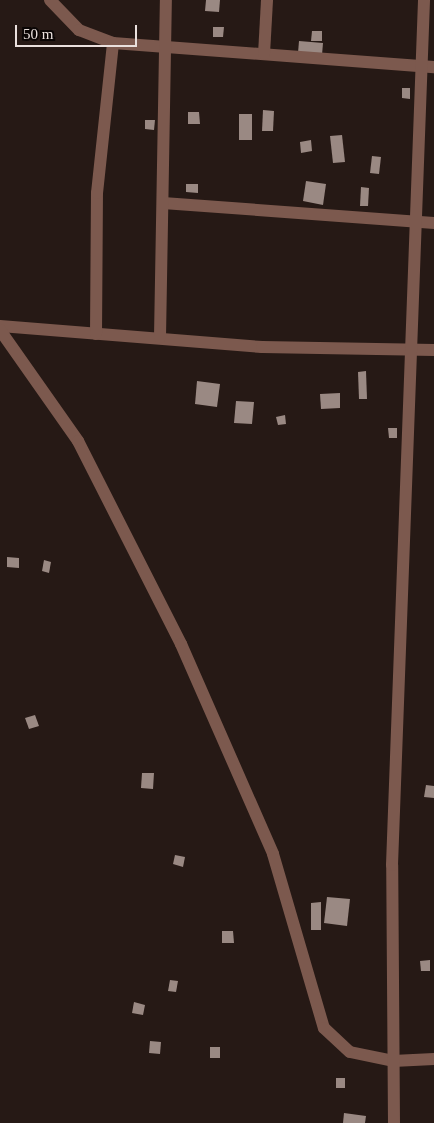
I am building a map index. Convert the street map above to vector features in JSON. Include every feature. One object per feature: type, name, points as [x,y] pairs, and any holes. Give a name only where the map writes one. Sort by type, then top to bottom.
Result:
[{"type":"street","points":[[50,0],[80,30],[113,43],[428,66]]},
{"type":"street","points":[[160,337],[166,0]]},
{"type":"street","points":[[264,54],[267,0]]},
{"type":"street","points":[[394,1123],[392,865],[416,221],[428,66],[424,0]]},
{"type":"street","points":[[96,334],[97,193],[113,43]]},
{"type":"street","points":[[163,203],[434,223]]},
{"type":"street","points":[[0,326],[160,337],[262,347],[434,350]]},
{"type":"street","points":[[0,330],[78,441],[181,644],[274,854],[324,1028],[350,1052],[393,1061],[434,1059]]},
{"type":"building","points":[[206,0],[220,0],[219,12],[205,11]]},
{"type":"building","points":[[213,27],[224,27],[223,37],[213,37]]},
{"type":"building","points":[[312,31],[322,31],[322,41],[311,41]]},
{"type":"building","points":[[299,41],[323,43],[322,55],[298,53]]},
{"type":"building","points":[[402,88],[410,88],[410,99],[402,98]]},
{"type":"building","points":[[263,110],[274,111],[273,131],[262,131]]},
{"type":"building","points":[[188,112],[199,112],[200,124],[188,124]]},
{"type":"building","points":[[239,114],[252,114],[252,140],[239,140]]},
{"type":"building","points":[[145,120],[155,120],[154,130],[145,129]]},
{"type":"building","points":[[342,135],[345,162],[333,163],[330,136]]},
{"type":"building","points":[[311,140],[312,151],[301,153],[300,142]]},
{"type":"building","points":[[372,156],[381,157],[379,174],[370,173]]},
{"type":"building","points":[[306,181],[326,184],[323,205],[303,201]]},
{"type":"building","points":[[186,184],[198,184],[198,193],[186,192]]},
{"type":"building","points":[[361,187],[369,188],[368,206],[360,206]]},
{"type":"building","points":[[366,371],[367,399],[359,399],[358,372]]},
{"type":"building","points":[[197,381],[220,384],[217,407],[195,404]]},
{"type":"building","points":[[340,393],[340,408],[321,409],[320,394]]},
{"type":"building","points":[[236,401],[254,402],[252,424],[234,423]]},
{"type":"building","points":[[285,415],[286,424],[278,425],[276,417]]},
{"type":"building","points":[[388,428],[397,428],[397,438],[389,438]]},
{"type":"building","points":[[7,557],[19,558],[19,568],[7,567]]},
{"type":"building","points":[[44,560],[51,562],[49,573],[42,571]]},
{"type":"building","points":[[35,715],[39,726],[29,729],[25,718]]},
{"type":"building","points":[[142,773],[154,773],[153,789],[141,788]]},
{"type":"building","points":[[426,785],[434,786],[434,798],[424,797]]},
{"type":"building","points":[[175,855],[185,857],[183,867],[173,864]]},
{"type":"building","points":[[327,897],[350,899],[347,926],[324,923]]},
{"type":"building","points":[[321,902],[321,930],[311,930],[311,903]]},
{"type":"building","points":[[222,931],[233,931],[234,943],[222,943]]},
{"type":"building","points":[[430,960],[430,971],[421,971],[420,961]]},
{"type":"building","points":[[170,980],[178,981],[176,992],[168,991]]},
{"type":"building","points":[[134,1002],[145,1005],[143,1015],[132,1013]]},
{"type":"building","points":[[150,1041],[161,1042],[160,1054],[149,1053]]},
{"type":"building","points":[[210,1047],[220,1047],[220,1058],[210,1058]]},
{"type":"building","points":[[336,1078],[345,1078],[345,1088],[336,1088]]},
{"type":"building","points":[[344,1113],[366,1116],[365,1123],[343,1123]]}]
